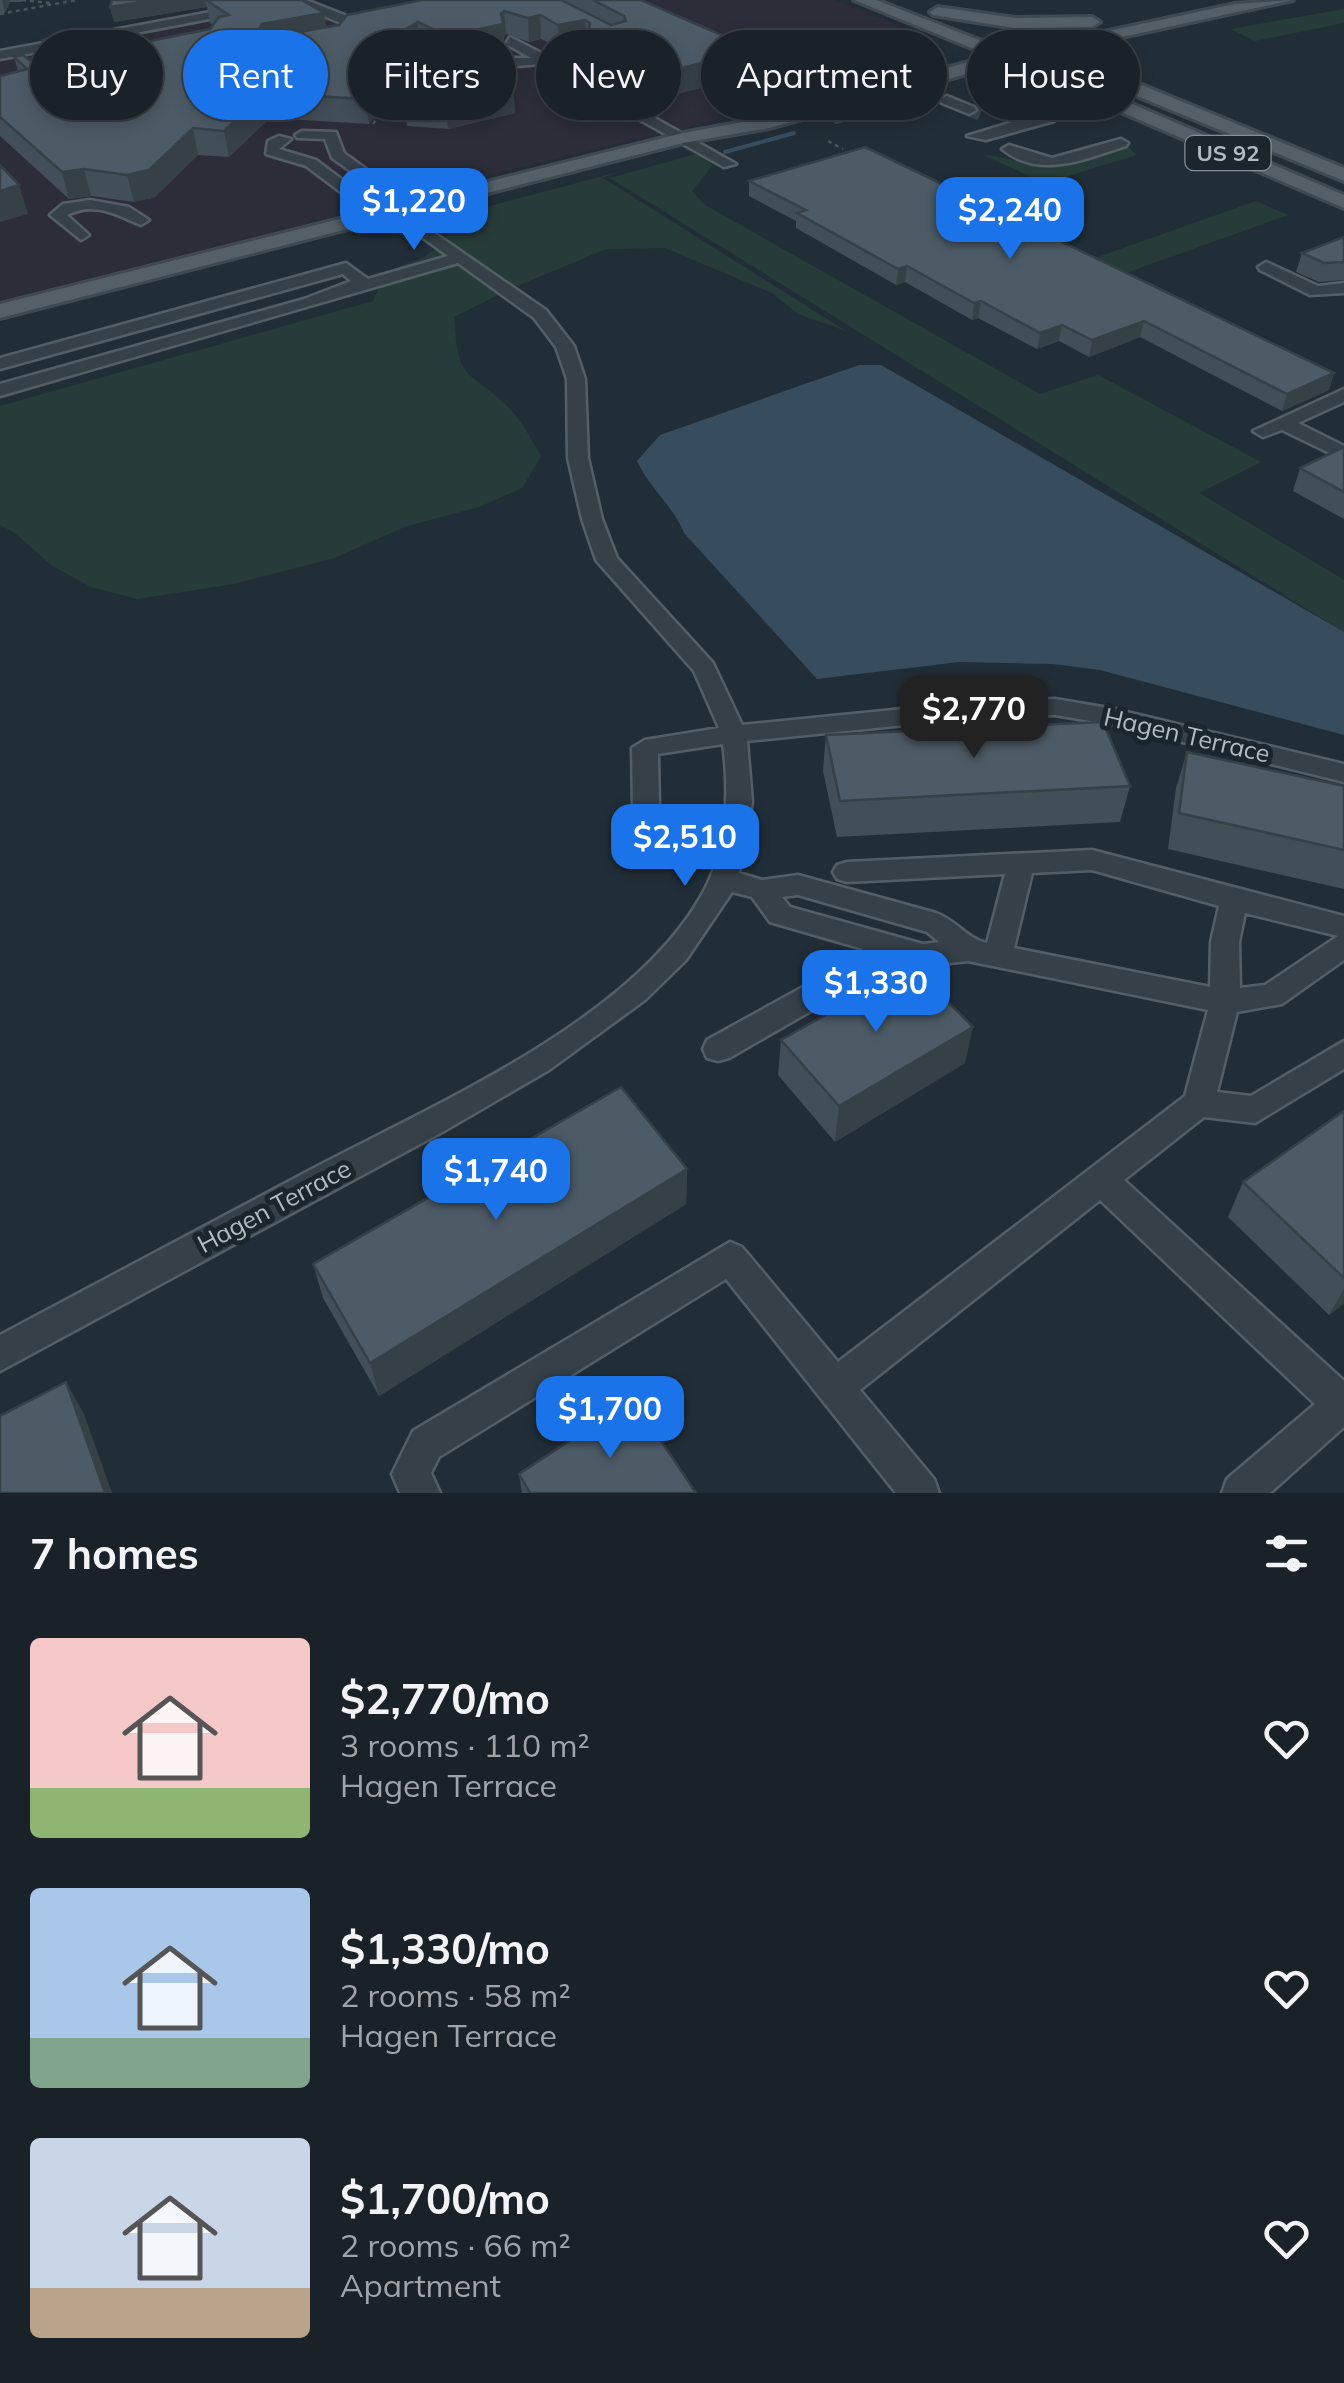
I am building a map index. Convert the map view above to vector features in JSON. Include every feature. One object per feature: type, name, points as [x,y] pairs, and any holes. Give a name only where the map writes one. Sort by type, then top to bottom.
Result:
[{"type":"main road","points":[[843,0],[918,30]]},
{"type":"main road","name":"US 92","points":[[862,0],[967,42]]},
{"type":"main road","name":"US 92","points":[[907,0],[985,30]]},
{"type":"main road","points":[[1079,30],[1225,0]]},
{"type":"main road","points":[[1128,30],[1286,0]]},
{"type":"main road","points":[[938,12],[1015,24],[1111,22]]},
{"type":"main road","name":"US 92","points":[[1140,90],[1344,174]]},
{"type":"main road","name":"US 92","points":[[1140,115],[1341,200]]},
{"type":"main road","points":[[684,138],[732,120]]},
{"type":"main road","points":[[0,311],[684,138],[728,134],[777,120]]},
{"type":"street","points":[[6,54],[288,2],[316,4],[345,28],[378,22]]},
{"type":"street","points":[[6,54],[26,66]]},
{"type":"street","points":[[947,100],[967,110]]},
{"type":"street","points":[[651,120],[729,164]]},
{"type":"street","points":[[974,136],[1042,120]]},
{"type":"street","points":[[302,135],[331,135],[334,150],[395,211]]},
{"type":"street","points":[[284,139],[273,144],[271,152],[311,163],[395,211],[540,314],[566,346],[576,380],[578,458],[592,520],[607,560],[705,668],[734,734],[645,748],[646,807]]},
{"type":"street","points":[[1009,146],[1004,154],[1010,161],[1052,164],[1121,143]]},
{"type":"street","points":[[289,157],[334,150]]},
{"type":"street","points":[[80,235],[58,215],[78,204],[130,209],[142,220]]},
{"type":"street","points":[[0,390],[459,258]]},
{"type":"street","points":[[1266,267],[1316,291],[1344,288]]},
{"type":"street","points":[[0,364],[346,268],[360,280],[354,288]]},
{"type":"street","points":[[1344,395],[1272,426],[1344,454]]},
{"type":"street","name":"Hagen Terrace","points":[[0,1354],[456,1108],[610,1015],[661,967],[707,910],[723,879],[741,800],[734,734],[994,708],[1056,707],[1114,717],[1344,773]]},
{"type":"street","points":[[847,872],[1092,860],[1344,926]]},
{"type":"street","points":[[998,957],[1020,862]]},
{"type":"street","points":[[723,879],[762,890],[798,885],[936,924],[968,950]]},
{"type":"street","points":[[762,890],[780,915],[924,954],[968,950],[1225,1002],[1272,996],[1344,946]]},
{"type":"street","points":[[835,1387],[1199,1103],[1225,1002],[1225,942],[1234,900]]},
{"type":"street","points":[[718,1049],[860,969],[872,940],[872,906]]},
{"type":"street","points":[[1199,1103],[1255,1110],[1344,1054]]},
{"type":"street","points":[[1102,1181],[1343,1404],[1241,1493]]},
{"type":"street","points":[[421,1493],[412,1474],[426,1444],[730,1258],[920,1493]]},
{"type":"path","points":[[22,0],[58,4]]},
{"type":"path","points":[[0,14],[76,0]]},
{"type":"path","points":[[828,141],[843,149]]},
{"type":"shaded area","points":[[530,0],[835,0],[912,30],[701,30],[701,120],[715,120],[468,180],[41,295],[0,300],[0,59],[30,53],[30,120],[163,120],[163,30],[149,30],[277,5],[305,5],[336,26]]},
{"type":"shaded area","points":[[859,365],[881,365],[1344,632],[1344,735],[1100,670],[1053,664],[959,662],[817,679],[684,533],[637,461],[660,435]]},
{"type":"green space","points":[[1344,9],[1344,23],[1255,41],[1231,29]]},
{"type":"green space","points":[[1126,145],[1137,155],[1045,183],[983,155],[1047,167],[1077,162]]},
{"type":"green space","points":[[696,154],[713,165],[692,191],[705,205],[1040,394],[1098,375],[1261,462],[1199,493],[1344,580],[1344,632],[610,178]]},
{"type":"green space","points":[[622,171],[603,178],[846,331],[798,314],[772,293],[665,248],[606,249],[515,287],[463,253],[447,258],[500,294],[454,317],[459,355],[468,374],[515,415],[541,456],[522,488],[479,507],[407,526],[334,558],[234,584],[137,599],[91,587],[51,565],[0,525],[0,406],[373,301],[382,273],[422,258],[446,243],[446,231],[438,220]]},
{"type":"green space","points":[[1256,201],[1288,215],[1126,273],[1095,258]]},
{"type":"building","points":[[112,0],[154,0],[110,7]]},
{"type":"building","points":[[206,0],[302,0],[324,13],[262,24],[258,30],[205,30],[219,17],[229,15]]},
{"type":"building","points":[[422,0],[561,0],[611,25],[626,21],[624,16],[593,0],[641,0],[710,30],[701,30],[701,63],[681,68],[681,30],[589,30],[590,23],[585,20],[558,25],[540,15],[528,18],[504,11],[503,24],[475,30],[435,30],[418,22],[408,30],[348,30],[348,98],[328,97],[328,30],[311,30],[339,25],[347,15]]},
{"type":"building","points":[[183,34],[183,120],[236,120],[224,131],[193,128],[149,170],[127,175],[84,169],[62,172],[0,117],[0,76],[27,69],[14,57],[23,55],[30,59],[30,120],[163,120],[163,38]]},
{"type":"building","points":[[865,147],[1334,373],[1287,394],[1144,321],[1092,340],[1062,325],[1040,333],[907,266],[898,269],[797,213],[806,210],[749,181]]},
{"type":"building","points":[[0,165],[19,185],[0,191]]},
{"type":"building","points":[[1344,237],[1344,262],[1324,263],[1302,253]]},
{"type":"building","points":[[1344,447],[1344,492],[1300,468]]},
{"type":"building","points":[[1103,722],[1130,786],[840,801],[826,735]]},
{"type":"building","points":[[1187,752],[1344,786],[1344,850],[1179,813]]},
{"type":"building","points":[[912,966],[973,1027],[839,1106],[781,1040]]},
{"type":"building","points":[[621,1087],[687,1169],[370,1363],[313,1264]]},
{"type":"building","points":[[1344,1111],[1344,1278],[1243,1182]]},
{"type":"building","points":[[66,1382],[105,1493],[0,1493],[0,1416]]},
{"type":"building","points":[[633,1399],[696,1493],[530,1493],[519,1474]]},
{"type":"waterway","points":[[836,122],[843,120]]},
{"type":"waterway","points":[[725,152],[794,133]]}]
